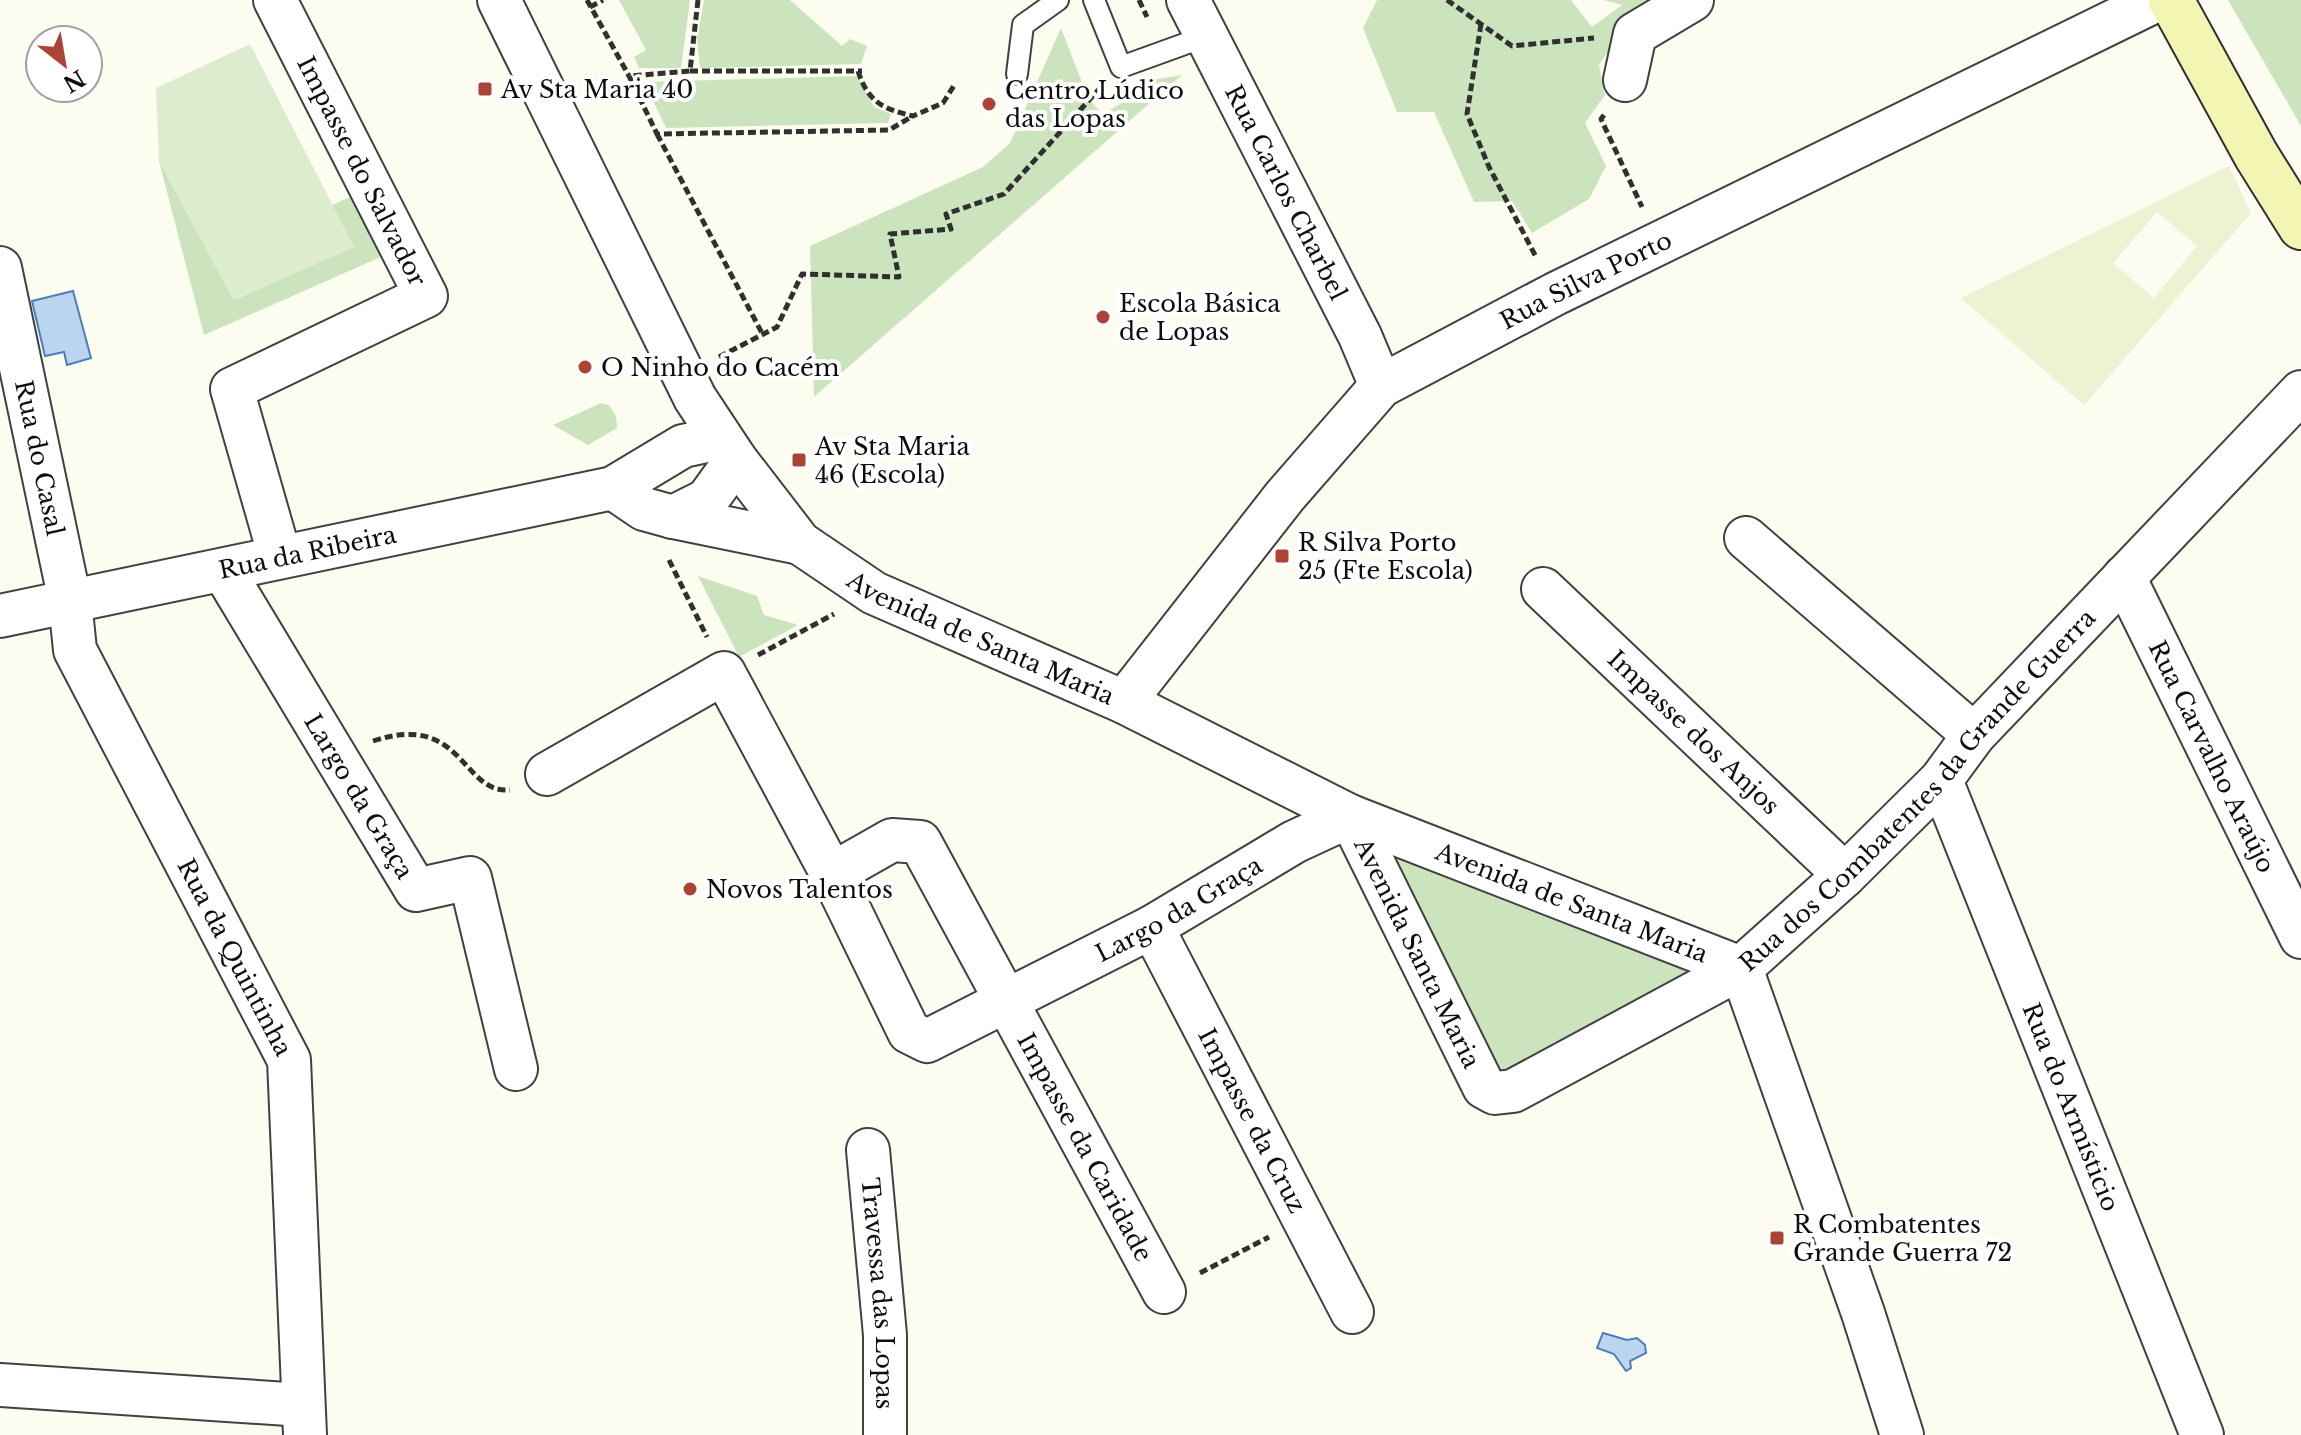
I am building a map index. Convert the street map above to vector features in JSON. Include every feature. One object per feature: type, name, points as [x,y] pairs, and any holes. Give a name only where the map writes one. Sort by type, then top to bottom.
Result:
[{"type":"street","name":"Impasse do Salvador","points":[[275,0],[426,296],[232,389],[280,557]]},
{"type":"street","name":"Avenida de Santa Maria","points":[[499,0],[690,386],[728,449],[800,543],[874,593],[1124,702],[1350,816],[1741,968]]},
{"type":"street","points":[[1616,95],[1635,34],[1692,0]]},
{"type":"street","name":"Rua Silva Porto","points":[[1124,702],[1285,496],[1381,386],[1555,294],[2157,0]]},
{"type":"street","points":[[2171,0],[2256,155],[2301,227]]},
{"type":"street","name":"Rua Carlos Charbel","points":[[1204,16],[1360,336],[1381,386]]},
{"type":"street","name":"Rua do Casal","points":[[0,268],[70,601]]},
{"type":"street","points":[[644,504],[690,386]]},
{"type":"street","name":"Rua dos Combatentes da Grande Guerra","points":[[1902,1435],[1863,1313],[1741,968],[1845,875],[1941,780],[1974,735],[2301,392]]},
{"type":"street","name":"Rua da Ribeira","points":[[0,616],[280,557],[644,504],[707,500],[728,449],[683,446],[644,504]]},
{"type":"street","name":"Rua da Ribeira","points":[[644,504],[800,543]]},
{"type":"street","points":[[1746,538],[1974,735]]},
{"type":"street","name":"Largo da Graça","points":[[223,570],[416,890],[470,878],[516,1069]]},
{"type":"street","name":"Rua Carvalho Araújo","points":[[2124,577],[2301,937]]},
{"type":"street","name":"Impasse dos Anjos","points":[[1543,589],[1845,875]]},
{"type":"street","name":"Rua da Quintinha","points":[[70,601],[75,650],[289,1060],[304,1420]]},
{"type":"street","points":[[547,774],[724,673]]},
{"type":"street","name":"Largo da Graça","points":[[724,673],[832,874],[909,1032],[927,1041],[1152,927],[1294,842],[1350,816]]},
{"type":"street","name":"Rua do Armísticio","points":[[1941,780],[2202,1435]]},
{"type":"street","name":"Avenida Santa Maria","points":[[1350,816],[1484,1087],[1495,1093],[1513,1091],[1741,968]]},
{"type":"street","points":[[832,874],[892,840],[920,842],[1009,1002]]},
{"type":"street","name":"Impasse da Cruz","points":[[1152,927],[1352,1312]]},
{"type":"street","name":"Impasse da Caridade","points":[[1009,1002],[1164,1292]]},
{"type":"street","name":"Travessa das Lopas","points":[[868,1150],[885,1335],[885,1435]]},
{"type":"street","points":[[0,1385],[304,1420]]},
{"type":"lane","points":[[1017,74],[1023,25],[1058,0]]},
{"type":"lane","points":[[1094,0],[1121,67],[1204,16]]},
{"type":"path","points":[[603,0],[588,3],[763,335]]},
{"type":"path","points":[[690,71],[698,0]]},
{"type":"path","points":[[1447,0],[1512,46],[1635,34]]},
{"type":"path","points":[[1481,24],[1467,114],[1489,167],[1555,294]]},
{"type":"path","points":[[690,386],[777,327],[802,274],[899,277],[890,234],[951,229],[946,214],[1004,194],[1121,67]]},
{"type":"path","points":[[629,76],[690,71],[860,71],[864,89],[877,105],[913,116]]},
{"type":"path","points":[[657,134],[889,130],[943,103],[955,84]]},
{"type":"path","points":[[1616,95],[1601,119],[1660,244]]},
{"type":"path","points":[[644,504],[724,673],[874,593]]},
{"type":"path","points":[[334,754],[391,735],[415,734],[444,741],[481,779],[502,790],[526,789],[547,774]]},
{"type":"path","points":[[1164,1292],[1304,1219]]},
{"type":"green space","points":[[619,0],[690,0],[681,68],[639,68],[634,57],[646,50]]},
{"type":"green space","points":[[704,0],[790,0],[842,46],[850,39],[867,46],[861,64],[700,68],[697,40]]},
{"type":"green space","points":[[1377,0],[1571,0],[1592,27],[1622,5],[1603,0],[1662,0],[1626,25],[1599,65],[1605,95],[1585,123],[1606,166],[1589,199],[1532,233],[1512,201],[1474,202],[1434,112],[1397,112],[1363,28]]},
{"type":"green space","points":[[2228,0],[2301,0],[2301,126]]},
{"type":"green space","points":[[1061,28],[1088,98],[1102,114],[1144,91],[1152,80],[1182,75],[814,397],[810,246],[983,167],[1010,143]]},
{"type":"green space","points":[[289,38],[392,252],[204,335],[159,161],[234,300],[353,247],[332,205],[350,197],[272,43]]},
{"type":"green space","points":[[250,44],[354,247],[234,300],[159,161],[156,88]]},
{"type":"green space","points":[[857,76],[874,107],[891,114],[888,123],[666,128],[644,82]]},
{"type":"green space","points":[[2229,166],[2251,213],[2084,405],[1961,298]],"holes":[[[2157,212],[2197,246],[2154,298],[2113,263]]]},
{"type":"green space","points":[[601,403],[609,405],[616,416],[617,428],[588,445],[553,425]]},
{"type":"green space","points":[[698,576],[757,596],[764,615],[798,625],[739,657]]},
{"type":"green space","points":[[1381,844],[1699,976],[1501,1078]]},
{"type":"water","points":[[73,291],[91,358],[67,365],[64,352],[45,356],[32,301]]},
{"type":"water","points":[[1603,1333],[1627,1340],[1637,1338],[1645,1345],[1646,1353],[1630,1361],[1631,1368],[1626,1371],[1614,1354],[1597,1348]]},
{"type":"place","name":"Av Sta Maria 40","points":[[485,89]]},
{"type":"place","name":"Centro Lúdico das Lopas","points":[[989,104]]},
{"type":"place","name":"Escola Básica de Lopas","points":[[1103,317]]},
{"type":"place","name":"O Ninho do Cacém","points":[[585,367]]},
{"type":"place","name":"Av Sta Maria 46 (Escola)","points":[[799,460]]},
{"type":"place","name":"R Silva Porto 25 (Fte Escola)","points":[[1282,556]]},
{"type":"place","name":"Novos Talentos","points":[[690,889]]},
{"type":"place","name":"R Combatentes Grande Guerra 72","points":[[1777,1238]]}]
